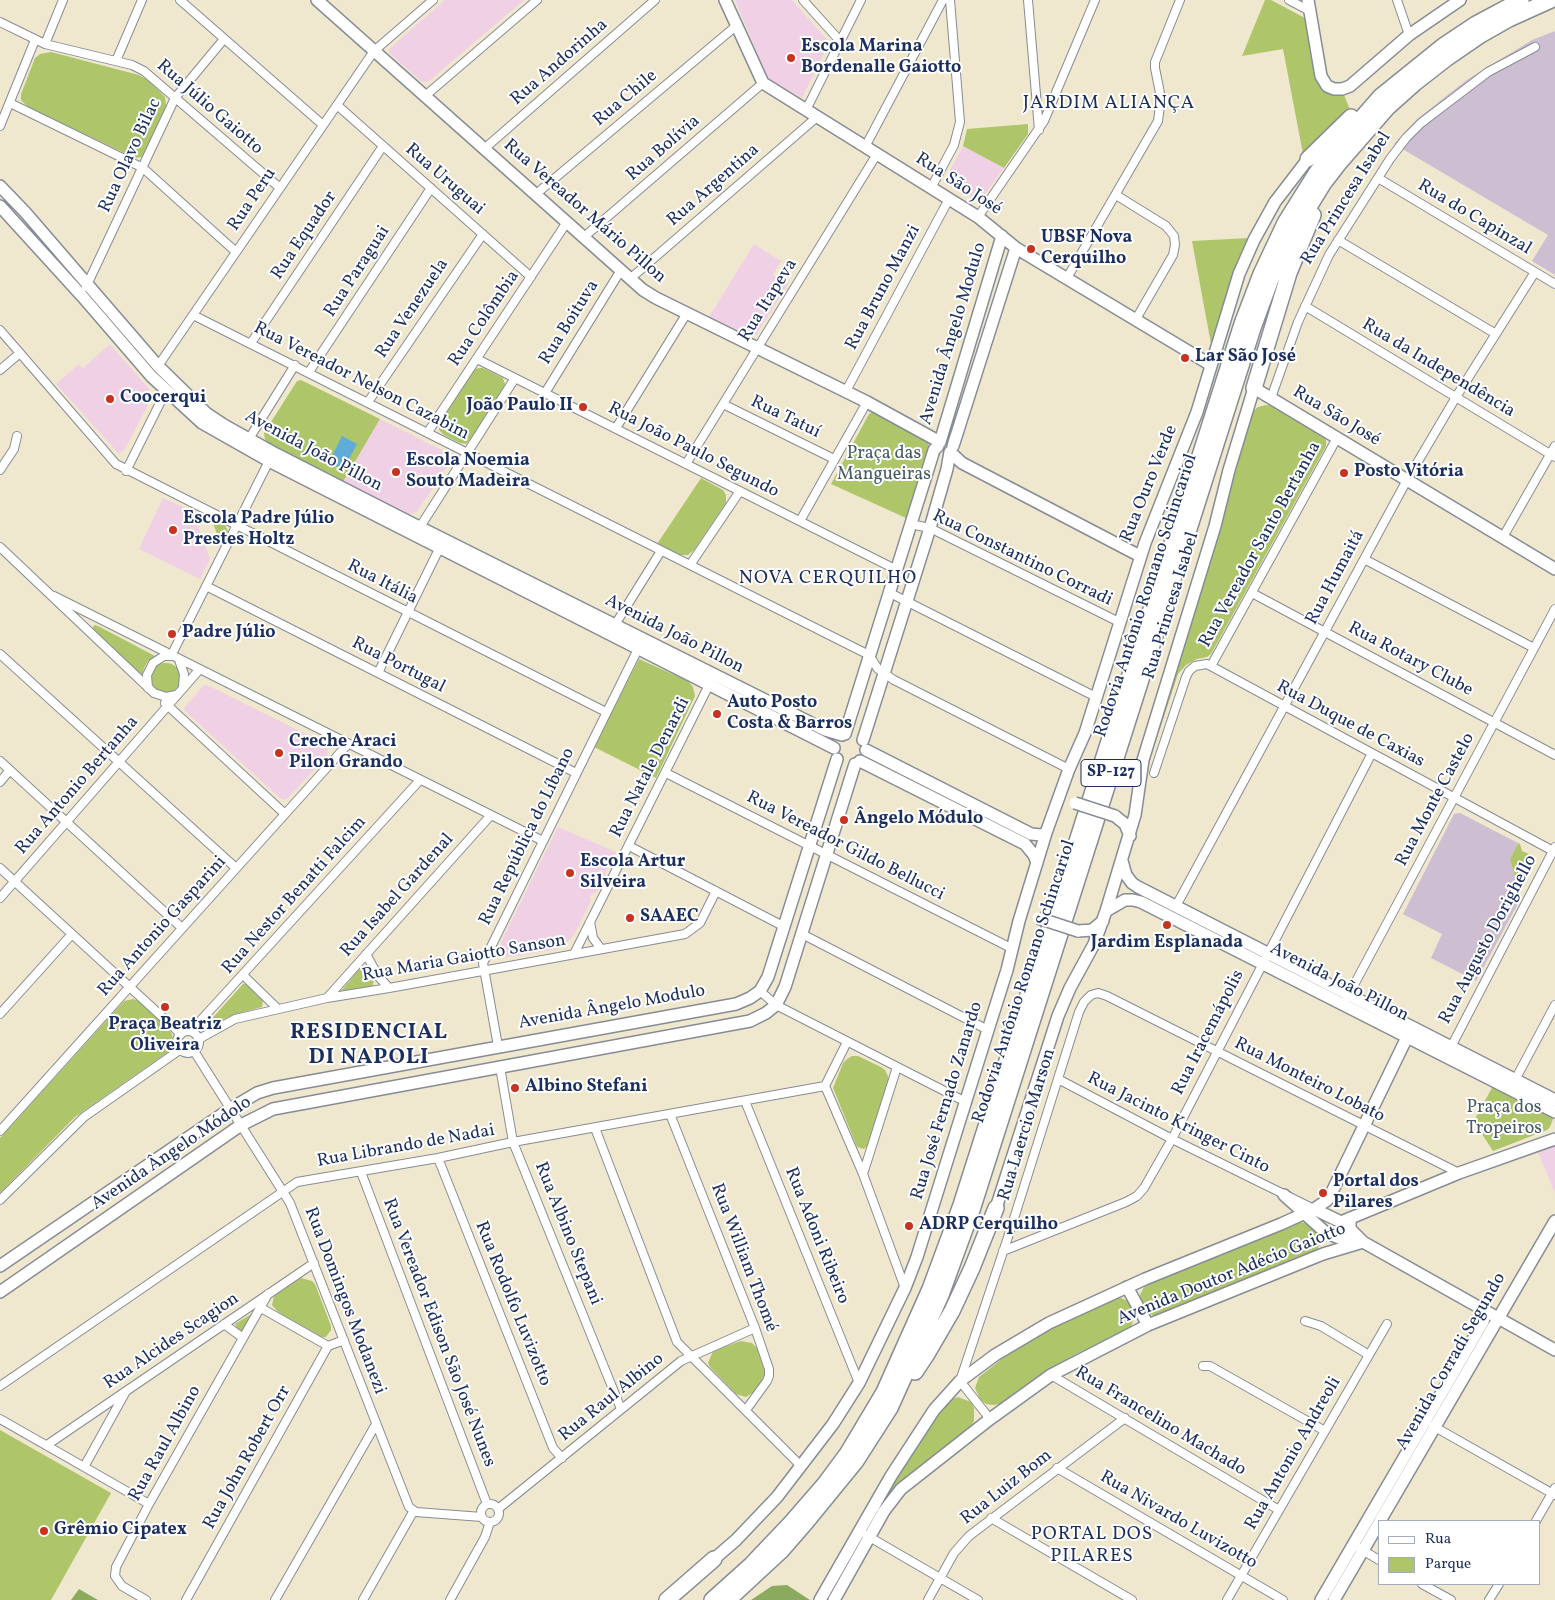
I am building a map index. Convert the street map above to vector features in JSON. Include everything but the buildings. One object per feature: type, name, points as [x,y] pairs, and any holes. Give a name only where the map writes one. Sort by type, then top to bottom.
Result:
[{"type":"highway","name":"Rodovia Antônio Romano Schincariol","points":[[712,1600],[770,1546],[830,1477],[847,1454],[884,1392],[946,1249],[1250,300],[1272,248],[1298,201],[1331,153],[1380,96],[1443,46],[1476,24],[1521,0]]},
{"type":"highway","name":"Rodovia Antônio Romano Schincariol","points":[[728,1600],[770,1562],[807,1521],[856,1461],[890,1408],[941,1295],[972,1210],[1261,304],[1293,233],[1323,184],[1387,108],[1447,58],[1509,19],[1551,0]]},
{"type":"highway","points":[[1308,159],[1343,124],[1380,96]]},
{"type":"highway","points":[[1254,388],[1299,246],[1313,213],[1340,162]]},
{"type":"highway","points":[[890,1408],[927,1354],[952,1311],[996,1208]]},
{"type":"highway","points":[[667,1600],[714,1559]]},
{"type":"street","points":[[45,44],[63,0]]},
{"type":"street","points":[[116,61],[142,0]]},
{"type":"street","points":[[180,0],[323,125]]},
{"type":"street","name":"Rua Vereador Mário Pillon","points":[[317,0],[621,270],[656,298],[846,391],[939,444],[947,440],[951,442],[952,449]]},
{"type":"street","name":"Rua Peru","points":[[157,371],[193,314],[374,51],[433,0]]},
{"type":"street","points":[[425,96],[537,0]]},
{"type":"street","name":"Rua Andorinha","points":[[484,149],[655,0]]},
{"type":"street","points":[[725,0],[763,83]]},
{"type":"street","points":[[803,0],[840,41]]},
{"type":"street","points":[[806,110],[861,0]]},
{"type":"street","points":[[865,147],[943,0]]},
{"type":"street","points":[[931,188],[954,144],[960,122],[950,0]]},
{"type":"street","points":[[1028,0],[1039,130]]},
{"type":"street","points":[[978,217],[1039,130],[1095,0]]},
{"type":"street","points":[[1067,278],[1158,121],[1161,98],[1154,68],[1155,62],[1180,0]]},
{"type":"street","points":[[1289,0],[1309,5],[1321,76],[1328,86],[1342,89],[1350,86],[1409,35],[1460,0]]},
{"type":"street","points":[[1397,0],[1409,35]]},
{"type":"street","name":"Rua Júlio Gaiotto","points":[[0,22],[45,44],[116,61],[144,71],[280,188]]},
{"type":"street","name":"Rua Chile","points":[[536,194],[736,26]]},
{"type":"street","name":"Rua Olavo Bilac","points":[[82,296],[175,98],[224,39]]},
{"type":"street","points":[[0,126],[35,40]]},
{"type":"street","name":"Rua Princesa Isabel","points":[[1271,398],[1305,306],[1328,255],[1406,138],[1421,124],[1488,72],[1535,47]]},
{"type":"street","name":"Rua São José","points":[[763,83],[978,217],[1021,250],[1211,365]]},
{"type":"street","name":"Rua Bolívia","points":[[584,237],[763,83]]},
{"type":"street","points":[[10,103],[143,168],[236,252]]},
{"type":"street","name":"Rua Uruguai","points":[[337,105],[531,277]]},
{"type":"street","name":"Rua Argentina","points":[[631,278],[817,117]]},
{"type":"street","name":"Rua Equador","points":[[251,344],[383,146]]},
{"type":"street","name":"Rua Itapeva","points":[[686,464],[877,154]]},
{"type":"street","name":"Rua Ouro Verde","points":[[1046,833],[1069,769],[1085,733],[1140,556],[1192,428],[1240,274],[1254,240],[1275,202],[1308,159]]},
{"type":"street","name":"Rua do Capinzal","points":[[1378,178],[1555,284]]},
{"type":"street","name":"Avenida João Pillon","points":[[0,186],[88,284],[157,371],[166,391],[202,423],[712,680],[835,753]]},
{"type":"street","name":"Rua Paraguai","points":[[309,372],[431,188]]},
{"type":"street","points":[[1116,195],[1166,226],[1174,236],[1173,255],[1136,319]]},
{"type":"street","name":"Rua Bruno Manzi","points":[[846,391],[949,199]]},
{"type":"street","name":"Avenida João Pillon","points":[[0,206],[82,296],[157,371],[246,444]]},
{"type":"street","name":"Rua Colômbia","points":[[428,432],[567,222]]},
{"type":"street","name":"Rua Venezuela","points":[[368,402],[483,234]]},
{"type":"street","name":"Avenida Ângelo Modulo","points":[[843,734],[934,450],[939,444],[1002,236]]},
{"type":"street","points":[[1338,240],[1496,334]]},
{"type":"street","name":"Avenida Ângelo Modulo","points":[[952,449],[1009,270],[1021,250]]},
{"type":"street","name":"Rua Boituva","points":[[545,393],[621,270]]},
{"type":"street","name":"Rua Humaitá","points":[[1176,906],[1407,480],[1535,272]]},
{"type":"street","name":"Rua da Independência","points":[[1305,306],[1553,456]]},
{"type":"street","points":[[616,428],[687,313]]},
{"type":"street","name":"Rua Vereador Nelson Cazabim","points":[[193,314],[869,655],[878,669],[884,674],[1069,769]]},
{"type":"street","name":"Rua Itália","points":[[0,330],[108,458],[126,471],[606,712]]},
{"type":"street","points":[[0,370],[20,353]]},
{"type":"street","name":"Rua João Paulo Segundo","points":[[477,359],[895,570]]},
{"type":"street","points":[[246,444],[295,365]]},
{"type":"street","points":[[417,531],[515,378]]},
{"type":"street","name":"Rua São José","points":[[1254,388],[1555,569]]},
{"type":"street","name":"Rua Princesa Isabel","points":[[1130,836],[1143,760],[1215,526],[1229,470],[1254,388]]},
{"type":"street","points":[[126,471],[166,391]]},
{"type":"street","points":[[800,521],[867,402]]},
{"type":"street","name":"Rua Tatuí","points":[[723,404],[834,459]]},
{"type":"street","points":[[0,470],[14,449],[17,436]]},
{"type":"street","name":"Rua Vereador Santo Bertanha","points":[[1211,666],[1337,438]]},
{"type":"street","points":[[1503,537],[1553,456],[1555,446]]},
{"type":"street","points":[[500,1067],[750,1021],[766,1013],[776,1005],[785,987],[857,763],[864,756],[864,745],[884,674],[930,528],[952,449]]},
{"type":"street","points":[[952,449],[962,463],[1140,556]]},
{"type":"street","points":[[175,658],[206,586],[271,457]]},
{"type":"street","points":[[690,565],[740,491]]},
{"type":"street","name":"Rua Constantino Corradi","points":[[910,524],[930,528],[1119,622]]},
{"type":"street","points":[[378,673],[442,544]]},
{"type":"street","points":[[0,546],[151,691],[286,814]]},
{"type":"street","points":[[612,630],[661,551]]},
{"type":"street","points":[[1364,558],[1534,648]]},
{"type":"street","name":"Rua Portugal","points":[[206,586],[576,773]]},
{"type":"street","points":[[888,592],[1096,697]]},
{"type":"street","name":"Rua Rotary Clube","points":[[1252,593],[1555,755]]},
{"type":"street","points":[[54,596],[543,841]]},
{"type":"street","name":"Rua Monte Castelo","points":[[1346,1000],[1555,609]]},
{"type":"street","name":"Avenida João Pillon","points":[[612,630],[638,649],[825,730],[843,734]]},
{"type":"street","name":"Rua República do Líbano","points":[[498,1046],[483,962],[638,649]]},
{"type":"street","points":[[0,654],[236,868]]},
{"type":"street","points":[[151,691],[147,675],[153,663],[158,659],[175,658]]},
{"type":"street","points":[[151,691],[166,697],[180,691],[184,674],[175,658]]},
{"type":"street","name":"Rua Princesa Isabel","points":[[1154,773],[1189,671],[1198,665],[1207,664],[1211,666]]},
{"type":"street","name":"Rua Duque de Caxias","points":[[1211,666],[1554,850]]},
{"type":"street","name":"Rua Antonio Bertanha","points":[[0,898],[199,670]]},
{"type":"street","name":"Rua Natale Denardi","points":[[574,954],[712,680]]},
{"type":"street","points":[[966,1102],[776,1005],[760,991],[768,977],[809,845],[835,753],[836,740],[843,734],[853,734],[864,745],[1031,834],[1041,835],[1046,833]]},
{"type":"street","name":"Rua Antonio Gasparini","points":[[0,1131],[348,744]]},
{"type":"street","points":[[835,753],[843,764],[857,763],[1025,844],[1034,854],[1037,863]]},
{"type":"street","name":"Rua Iracemápolis","points":[[1003,1251],[1126,1202],[1137,1196],[1144,1188],[1172,1140],[1372,753]]},
{"type":"street","points":[[0,761],[182,928]]},
{"type":"street","points":[[0,782],[10,770]]},
{"type":"street","name":"Rua Vereador Gildo Bellucci","points":[[666,773],[1011,948]]},
{"type":"street","name":"Rua Nestor Benatti Falcim","points":[[191,1032],[420,780]]},
{"type":"street","points":[[996,1208],[1058,1016],[1070,988],[1094,944],[1105,916],[1130,836],[1125,824],[1115,816],[1076,803],[1064,804],[1055,809]]},
{"type":"street","name":"Rua Isabel Gardenal","points":[[327,998],[491,815]]},
{"type":"street","name":"Rua José Fernado Zanardo","points":[[714,1559],[736,1540],[777,1497],[833,1424],[859,1383],[905,1288],[917,1257],[1007,970],[1011,948],[1046,833]]},
{"type":"street","points":[[629,846],[783,926]]},
{"type":"street","name":"Rua Augusto Dorighello","points":[[1450,1047],[1554,850]]},
{"type":"street","name":"Avenida João Pillon","points":[[1122,861],[1126,875],[1132,883],[1176,906],[1265,958],[1410,1032],[1555,1112]]},
{"type":"street","points":[[0,868],[181,1034]]},
{"type":"street","name":"Rua Maria Gaiotto Sanson","points":[[199,1039],[220,1025],[234,1019],[327,998],[686,934],[700,923],[716,891]]},
{"type":"street","name":"Avenida João Pillon","points":[[1105,916],[1126,900],[1141,902],[1265,958]]},
{"type":"street","points":[[1025,902],[1029,912],[1038,918],[1078,931],[1092,930],[1105,916]]},
{"type":"street","points":[[590,921],[593,938],[601,949]]},
{"type":"street","points":[[0,1014],[72,934]]},
{"type":"street","points":[[802,934],[988,1030]]},
{"type":"street","points":[[366,954],[373,970],[389,988]]},
{"type":"street","points":[[243,974],[278,1009]]},
{"type":"street","name":"Avenida Ângelo Modulo","points":[[230,1109],[257,1093],[273,1088],[736,1004],[760,991]]},
{"type":"street","name":"Rua Monteiro Lobato","points":[[1091,994],[1098,993],[1107,996],[1459,1173]]},
{"type":"street","name":"Rua Laercio Marson","points":[[960,1381],[1079,1012],[1091,994]]},
{"type":"street","points":[[1515,1080],[1555,1005]]},
{"type":"street","points":[[191,1032],[199,1039],[198,1046],[194,1051],[187,1052],[181,1049],[178,1040],[181,1034],[191,1032]]},
{"type":"street","name":"Avenida João Pillon","points":[[1410,1032],[1450,1047],[1555,1100]]},
{"type":"street","name":"Avenida Doutor Adécio Gaiotto","points":[[834,1600],[891,1476],[934,1410],[960,1381],[995,1355],[1049,1323],[1127,1287],[1281,1224],[1322,1204],[1329,1198],[1410,1032]]},
{"type":"street","points":[[526,1042],[530,1061]]},
{"type":"street","points":[[847,1042],[825,1086],[863,1174],[905,1288]]},
{"type":"street","points":[[0,1200],[84,1117],[181,1049]]},
{"type":"street","name":"Rua Domingos Modanezi","points":[[194,1051],[290,1203],[405,1500],[413,1512]]},
{"type":"street","points":[[472,1051],[476,1071]]},
{"type":"street","name":"Avenida Ângelo Módolo","points":[[0,1292],[242,1126],[273,1109],[500,1067]]},
{"type":"street","name":"Rua Albino Stepani","points":[[500,1067],[513,1142],[621,1409]]},
{"type":"street","points":[[863,1174],[897,1067]]},
{"type":"street","name":"Rua Jacinto Kringer Cinto","points":[[1058,1080],[1172,1140],[1284,1195]]},
{"type":"street","name":"Rua Librando de Nadai","points":[[0,1386],[297,1182],[438,1158],[513,1142],[825,1086]]},
{"type":"street","name":"Rua Adoni Ribeiro","points":[[745,1101],[859,1383]]},
{"type":"street","name":"Avenida Ângelo Módolo","points":[[0,1266],[230,1109]]},
{"type":"street","name":"Rua William Thomé","points":[[670,1114],[755,1328],[769,1369],[769,1376],[746,1410]]},
{"type":"street","points":[[595,1128],[677,1342],[801,1466]]},
{"type":"street","points":[[1284,1195],[1309,1211],[1346,1220],[1459,1173],[1554,1137]]},
{"type":"street","name":"Rua Rodolfo Luvizotto","points":[[438,1158],[553,1448],[562,1458]]},
{"type":"street","name":"Rua Vereador Edison São José Nunes","points":[[361,1172],[487,1504]]},
{"type":"street","points":[[1281,1224],[1287,1210],[1284,1195]]},
{"type":"street","points":[[1309,1211],[1313,1222],[1325,1232],[1339,1238],[1363,1242]]},
{"type":"street","points":[[1323,1254],[1339,1238],[1346,1220]]},
{"type":"street","points":[[1346,1220],[1350,1230],[1363,1242],[1555,1350]]},
{"type":"street","name":"Avenida Corradi Segundo","points":[[1334,1600],[1358,1548],[1430,1424],[1499,1318],[1555,1221]]},
{"type":"street","name":"Avenida Doutor Adécio Gaiotto","points":[[820,1600],[865,1534],[901,1489],[990,1419],[1051,1375],[1148,1325],[1323,1254],[1363,1242]]},
{"type":"street","name":"Rua Alcides Scagion","points":[[46,1445],[314,1263]]},
{"type":"street","points":[[1127,1287],[1148,1325]]},
{"type":"street","name":"Rua Raul Albino","points":[[146,1600],[122,1586],[115,1576],[116,1567],[149,1504],[268,1294]]},
{"type":"street","points":[[1485,1310],[1494,1310],[1506,1305]]},
{"type":"street","points":[[261,1308],[328,1346],[344,1340]]},
{"type":"street","name":"Avenida Corradi Segundo","points":[[1380,1520],[1483,1322],[1485,1310]]},
{"type":"street","points":[[1305,1321],[1321,1326],[1369,1355]]},
{"type":"street","points":[[224,1324],[244,1338]]},
{"type":"street","name":"Rua Antonio Andreoli","points":[[1227,1600],[1387,1324]]},
{"type":"street","name":"Rua Raul Albino","points":[[498,1509],[681,1361],[755,1328]]},
{"type":"street","name":"Rua John Robert Orr","points":[[186,1600],[328,1346]]},
{"type":"street","points":[[1203,1366],[1210,1366],[1325,1431]]},
{"type":"street","name":"Rua Francelino Machado","points":[[1051,1375],[1280,1510]]},
{"type":"street","points":[[960,1381],[990,1419]]},
{"type":"street","points":[[84,1466],[126,1391]]},
{"type":"street","name":"Rua Luiz Bom","points":[[928,1600],[962,1543],[991,1518],[1125,1418]]},
{"type":"street","points":[[0,1419],[149,1504]]},
{"type":"street","points":[[275,1600],[376,1424]]},
{"type":"street","points":[[1430,1424],[1554,1492],[1537,1520]]},
{"type":"street","name":"Rua Nivardo Luvizotto","points":[[1057,1468],[1283,1600]]},
{"type":"street","points":[[450,1600],[485,1537],[490,1522],[498,1518],[498,1509],[494,1505],[487,1504],[481,1511],[482,1517]]},
{"type":"street","points":[[363,1600],[413,1512],[482,1517],[490,1522]]},
{"type":"street","points":[[991,1518],[1132,1600]]},
{"type":"street","name":"Avenida Corradi Segundo","points":[[1321,1600],[1378,1523]]},
{"type":"street","points":[[865,1534],[978,1600]]},
{"type":"street","points":[[1358,1548],[1378,1559]]},
{"type":"street","points":[[1424,1585],[1451,1600]]},
{"type":"street","points":[[1489,1600],[1498,1585]]},
{"type":"shaded area","points":[[445,0],[524,0],[429,81],[422,82],[389,53],[389,49]]},
{"type":"shaded area","name":"Escola Marina Bordenalle Gaiotto","points":[[735,0],[792,0],[828,41],[829,44],[802,98],[770,79],[765,72]]},
{"type":"shaded area","points":[[1555,31],[1555,275],[1532,261],[1548,235],[1394,144],[1417,119],[1468,79],[1532,40]]},
{"type":"shaded area","points":[[963,146],[1004,168],[979,202],[945,180]]},
{"type":"shaded area","points":[[754,244],[781,261],[773,275],[788,284],[756,335],[751,336],[709,317]]},
{"type":"shaded area","name":"Coocerqui","points":[[110,344],[149,389],[151,396],[125,449],[119,454],[56,384],[79,364],[83,368]]},
{"type":"shaded area","name":"Escola Noemia Souto Madeira","points":[[380,419],[451,455],[450,462],[417,512],[409,515],[343,482]]},
{"type":"shaded area","name":"Escola Padre Júlio Prestes Holtz","points":[[163,498],[193,512],[210,559],[200,579],[139,549]]},
{"type":"shaded area","name":"Creche Araci Pilon Grando","points":[[204,685],[324,743],[328,749],[327,756],[288,798],[284,800],[280,798],[185,711],[184,708]]},
{"type":"shaded area","points":[[1460,813],[1518,843],[1510,859],[1516,881],[1509,894],[1520,900],[1476,981],[1431,958],[1442,934],[1403,914],[1454,814]]},
{"type":"shaded area","name":"Escola Artur Silveira","points":[[558,827],[616,852],[595,894],[592,893],[591,901],[574,935],[563,946],[511,957],[505,956],[501,951],[501,942]]},
{"type":"shaded area","points":[[1555,1145],[1555,1193],[1538,1152]]},
{"type":"green space","points":[[1265,0],[1271,0],[1305,18],[1315,77],[1319,85],[1331,94],[1344,95],[1351,112],[1303,154],[1283,49],[1242,56]]},
{"type":"green space","points":[[51,52],[139,75],[148,80],[165,97],[166,106],[143,157],[135,158],[28,107],[21,100],[21,94],[35,58],[40,54]]},
{"type":"green space","points":[[1028,124],[1028,134],[1004,168],[963,146],[967,129]]},
{"type":"green space","points":[[1249,238],[1235,272],[1211,344],[1192,241]]},
{"type":"green space","points":[[483,368],[503,378],[505,384],[472,437],[466,444],[460,443],[444,435],[439,430],[439,424],[475,369]]},
{"type":"green space","points":[[301,380],[380,419],[343,482],[267,443],[265,439],[264,433],[297,381]]},
{"type":"green space","points":[[1274,406],[1322,435],[1326,440],[1326,446],[1211,654],[1186,665],[1178,674],[1146,771],[1147,761],[1252,412],[1258,407]]},
{"type":"green space","name":"Praça das Mangueiras","points":[[876,412],[928,439],[929,449],[906,518],[831,484],[869,414]]},
{"type":"green space","points":[[701,478],[723,490],[726,495],[726,503],[694,550],[688,555],[679,555],[657,544]]},
{"type":"green space","points":[[211,518],[225,525],[228,531],[221,545]]},
{"type":"green space","points":[[94,625],[155,656],[148,661],[142,675],[92,630]]},
{"type":"green space","points":[[639,659],[688,681],[693,687],[695,696],[656,778],[594,747]]},
{"type":"green space","points":[[166,663],[177,667],[181,678],[177,689],[166,693],[155,689],[151,678],[155,667]]},
{"type":"green space","points":[[1518,843],[1522,851],[1535,858],[1522,884],[1516,881],[1510,859]]},
{"type":"green space","points":[[361,967],[369,971],[374,979],[373,985],[341,991]]},
{"type":"green space","points":[[243,984],[246,984],[263,1001],[262,1007],[233,1015],[207,1027],[207,1024]]},
{"type":"green space","points":[[133,999],[139,1001],[172,1034],[173,1044],[168,1052],[75,1117],[0,1193],[0,1138],[124,1001]]},
{"type":"green space","points":[[852,1056],[858,1056],[881,1067],[888,1076],[888,1082],[867,1146],[864,1149],[857,1147],[833,1088],[843,1063]]},
{"type":"green space","name":"Praça dos Tropeiros","points":[[1493,1086],[1551,1115],[1553,1119],[1550,1127],[1547,1130],[1493,1151],[1480,1131],[1475,1119]]},
{"type":"green space","points":[[1301,1222],[1310,1225],[1319,1235],[1320,1244],[1316,1252],[1305,1258],[1155,1316],[1143,1309],[1140,1295],[1144,1287]]},
{"type":"green space","points":[[301,1278],[312,1281],[315,1284],[331,1326],[331,1330],[326,1337],[322,1337],[278,1312],[272,1305],[274,1296]]},
{"type":"green space","points":[[1118,1297],[1126,1300],[1134,1310],[1131,1327],[1048,1370],[1000,1404],[986,1404],[980,1399],[975,1388],[979,1377],[1012,1351],[1054,1325]]},
{"type":"green space","points":[[253,1313],[244,1333],[238,1330],[235,1324]]},
{"type":"green space","points":[[741,1341],[752,1343],[757,1348],[765,1372],[763,1380],[756,1391],[746,1397],[736,1394],[708,1363],[713,1351]]},
{"type":"green space","points":[[958,1397],[971,1402],[974,1408],[974,1421],[970,1428],[874,1519],[872,1518],[891,1485],[946,1401]]},
{"type":"green space","name":"Grêmio Cipatex","points":[[0,1430],[111,1493],[51,1600],[0,1600]]},
{"type":"green space","points":[[787,1585],[810,1600],[751,1600],[772,1586]]},
{"type":"green space","points":[[79,1589],[98,1600],[71,1600]]},
{"type":"water","points":[[342,436],[357,444],[343,470],[329,462]]},
{"type":"place","name":"Escola Marina Bordenalle Gaiotto","points":[[791,58]]},
{"type":"place","name":"UBSF Nova Cerquilho","points":[[1031,249]]},
{"type":"place","name":"Lar São José","points":[[1185,358]]},
{"type":"place","name":"Coocerqui","points":[[110,399]]},
{"type":"place","name":"João Paulo II","points":[[583,407]]},
{"type":"place","name":"Escola Noemia Souto Madeira","points":[[396,472]]},
{"type":"place","name":"Posto Vitória","points":[[1344,473]]},
{"type":"place","name":"Escola Padre Júlio Prestes Holtz","points":[[173,530]]},
{"type":"place","name":"Padre Júlio","points":[[172,634]]},
{"type":"place","name":"Auto Posto Costa & Barros","points":[[717,714]]},
{"type":"place","name":"Creche Araci Pilon Grando","points":[[279,753]]},
{"type":"place","name":"Ângelo Módulo","points":[[844,820]]},
{"type":"place","name":"Escola Artur Silveira","points":[[570,873]]},
{"type":"place","name":"SAAEC","points":[[630,918]]},
{"type":"place","name":"Jardim Esplanada","points":[[1167,925]]},
{"type":"place","name":"Praça Beatriz Oliveira","points":[[165,1007]]},
{"type":"place","name":"Albino Stefani","points":[[515,1088]]},
{"type":"place","name":"Portal dos Pilares","points":[[1323,1193]]},
{"type":"place","name":"ADRP Cerquilho","points":[[909,1226]]},
{"type":"place","name":"Grêmio Cipatex","points":[[44,1531]]},
{"type":"district","name":"JARDIM ALIANÇA","points":[[1109,105]]},
{"type":"district","name":"NOVA CERQUILHO","points":[[828,580]]},
{"type":"district","name":"RESIDENCIAL DI NAPOLI","points":[[369,1046]]},
{"type":"district","name":"PORTAL DOS PILARES","points":[[1092,1547]]}]
